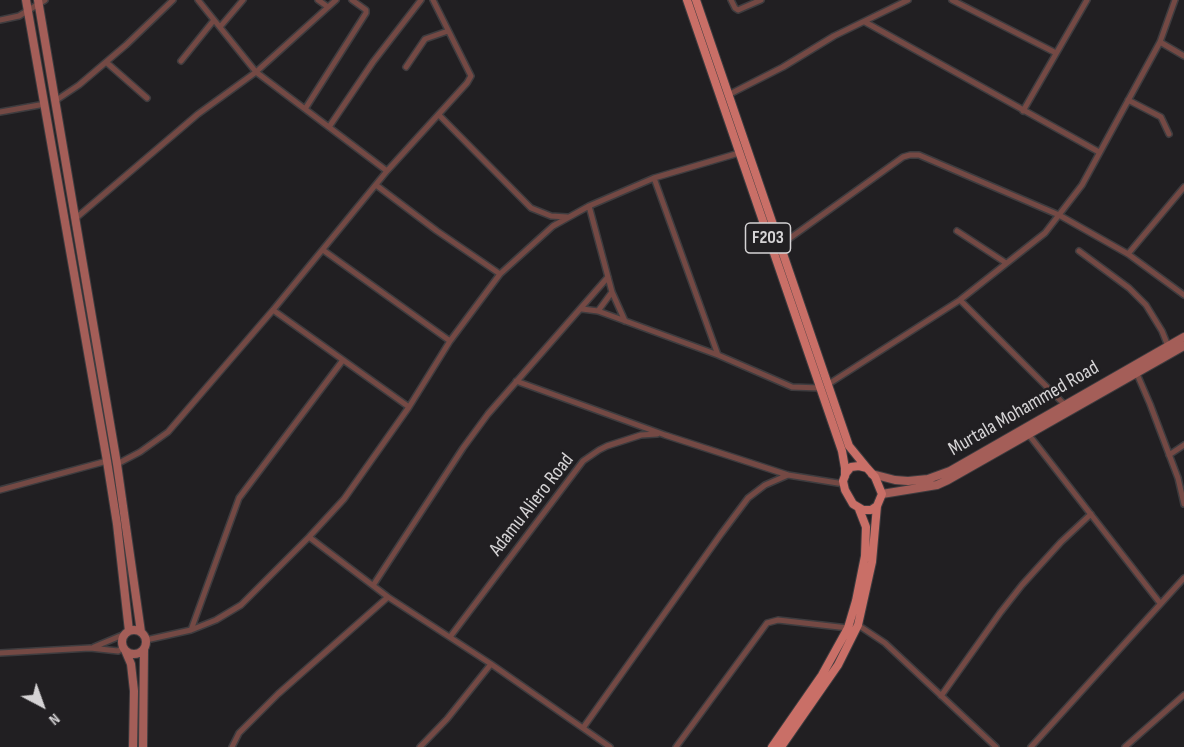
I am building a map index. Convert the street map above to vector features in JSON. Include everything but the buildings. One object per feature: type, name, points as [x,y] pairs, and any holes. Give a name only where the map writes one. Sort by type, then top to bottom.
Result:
[{"type":"main road","points":[[26,0],[117,524],[127,633],[122,639],[131,664],[134,691],[133,747]]},
{"type":"main road","name":"F203","points":[[687,0],[823,387],[849,446],[870,471]]},
{"type":"main road","name":"F203","points":[[696,0],[779,246],[823,387],[842,451],[845,468],[844,480]]},
{"type":"main road","points":[[41,2],[54,101],[117,464],[141,632],[146,640],[143,747]]},
{"type":"main road","name":"Murtala Mohammed Road","points":[[870,471],[887,478],[908,481],[939,476],[1184,337]]},
{"type":"main road","name":"Murtala Mohammed Road","points":[[882,494],[937,485],[1184,346]]},
{"type":"main road","points":[[772,747],[822,675],[848,628],[865,556],[866,527],[859,509],[848,496],[844,480],[851,467],[859,466],[870,471],[882,494],[877,506],[872,562],[858,625],[838,665],[781,747]]},
{"type":"main road","points":[[859,509],[867,511],[877,506]]},
{"type":"main road","points":[[127,633],[141,632]]},
{"type":"main road","points":[[124,649],[134,654],[144,650]]},
{"type":"street","points":[[54,101],[79,85],[173,0]]},
{"type":"street","points":[[198,0],[256,72],[387,171]]},
{"type":"street","points":[[220,27],[243,0]]},
{"type":"street","points":[[318,0],[328,7]]},
{"type":"street","points":[[76,218],[198,114],[256,72],[336,0]]},
{"type":"street","points":[[305,109],[366,14],[366,10],[352,0]]},
{"type":"street","points":[[329,127],[373,62],[422,0]]},
{"type":"street","points":[[117,464],[140,452],[168,432],[273,310],[387,171],[467,83],[471,76],[433,0]]},
{"type":"street","points":[[731,0],[735,8],[741,10],[761,0]]},
{"type":"street","points":[[728,95],[783,67],[834,36],[908,0]]},
{"type":"street","points":[[952,0],[1056,53]]},
{"type":"street","points":[[1023,111],[1087,0]]},
{"type":"street","points":[[582,309],[598,311],[718,355],[792,387],[823,387],[960,300],[1045,233],[1082,185],[1160,42],[1175,0]]},
{"type":"street","points":[[0,20],[19,16],[41,2]]},
{"type":"street","points":[[180,61],[214,20]]},
{"type":"street","points":[[865,22],[1099,152]]},
{"type":"street","points":[[406,68],[425,39],[448,31]]},
{"type":"street","points":[[1160,42],[1184,57]]},
{"type":"street","points":[[106,62],[147,98]]},
{"type":"street","points":[[1128,100],[1161,117],[1169,134]]},
{"type":"street","points":[[0,112],[45,104]]},
{"type":"street","points":[[439,114],[531,208],[551,216],[567,217]]},
{"type":"street","points":[[146,640],[191,630],[216,620],[241,605],[309,537],[344,499],[409,407],[450,341],[500,274],[552,226],[589,206],[654,178],[740,153]]},
{"type":"street","points":[[779,246],[903,157],[919,155],[1059,215],[1128,254],[1184,295]]},
{"type":"street","points":[[654,178],[718,355]]},
{"type":"street","points":[[376,185],[437,231],[500,274]]},
{"type":"street","points":[[1128,254],[1184,187]]},
{"type":"street","points":[[589,206],[612,292],[626,321]]},
{"type":"street","points":[[957,231],[1006,263]]},
{"type":"street","points":[[323,250],[450,341]]},
{"type":"street","points":[[1079,251],[1129,288],[1146,305],[1162,331],[1168,346]]},
{"type":"street","points":[[374,584],[463,448],[516,381],[608,277]]},
{"type":"street","points":[[598,311],[612,292]]},
{"type":"street","points":[[960,300],[1065,405]]},
{"type":"street","points":[[273,310],[409,407]]},
{"type":"street","points":[[191,630],[239,498],[343,360]]},
{"type":"street","points":[[1137,374],[1178,478],[1184,504]]},
{"type":"street","points":[[516,381],[665,435],[788,475],[844,480]]},
{"type":"street","name":"Adamu Aliero Road","points":[[450,637],[583,461],[598,450],[632,438],[649,434],[665,435]]},
{"type":"street","points":[[1029,435],[1160,603]]},
{"type":"street","points":[[1169,455],[1184,445]]},
{"type":"street","points":[[0,490],[107,461]]},
{"type":"street","points":[[583,728],[748,498],[765,485],[788,475]]},
{"type":"street","points":[[941,696],[1022,585],[1061,542],[1091,514]]},
{"type":"street","points":[[309,537],[374,584],[388,597],[610,747]]},
{"type":"street","points":[[1031,747],[1184,578]]},
{"type":"street","points":[[232,747],[239,733],[278,694],[388,597]]},
{"type":"street","points":[[676,747],[767,623],[778,620],[848,628]]},
{"type":"street","points":[[858,625],[885,644],[996,747]]},
{"type":"street","points":[[90,648],[127,633]]},
{"type":"street","points":[[0,653],[90,648],[118,651],[124,649]]},
{"type":"street","points":[[420,747],[447,719],[490,664]]},
{"type":"street","points":[[1125,747],[1184,695]]}]
